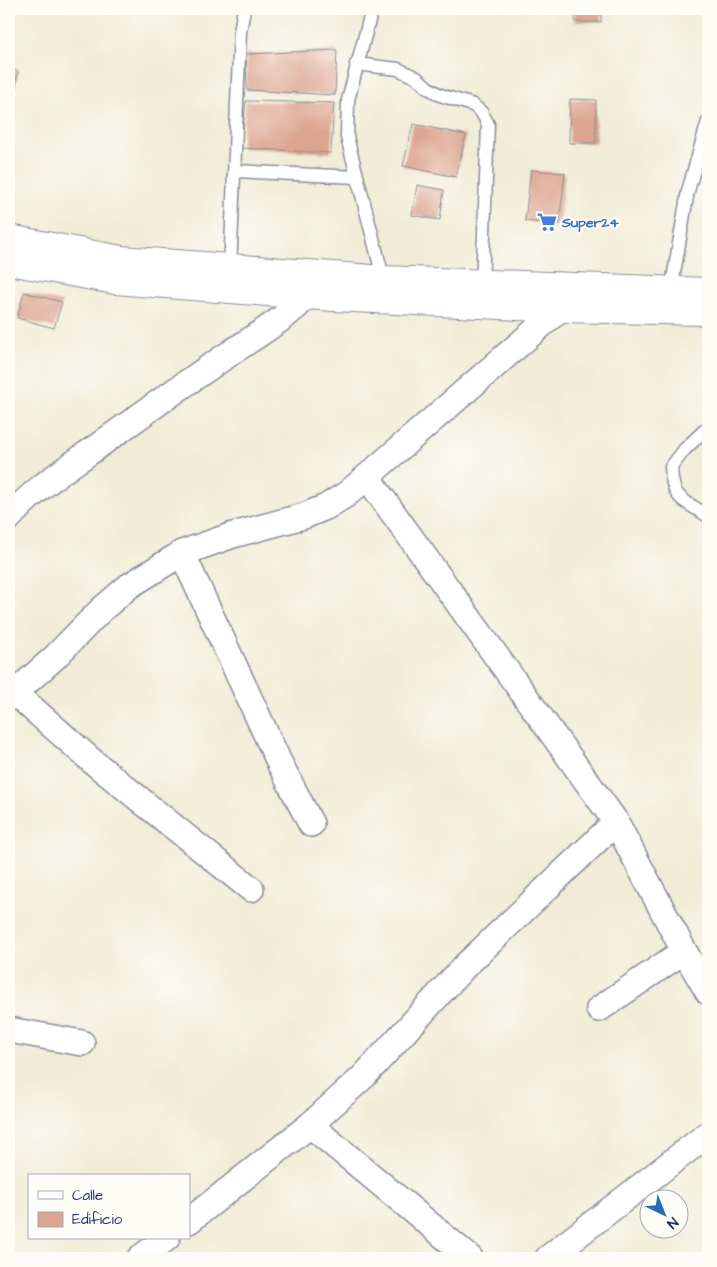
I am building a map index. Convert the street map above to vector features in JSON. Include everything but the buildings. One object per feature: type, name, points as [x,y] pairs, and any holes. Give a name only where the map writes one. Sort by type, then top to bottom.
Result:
[{"type":"main road","points":[[9,239],[229,279]]},
{"type":"main road","points":[[9,261],[115,280],[229,279],[382,290],[569,298],[708,312]]},
{"type":"main road","points":[[569,298],[671,291],[708,292]]},
{"type":"street","points":[[9,518],[17,508],[56,476],[174,390],[270,326],[317,285]]},
{"type":"street","points":[[251,888],[12,695],[54,658],[101,610],[129,586],[182,554],[213,541],[304,516],[326,507],[347,494],[569,298]]},
{"type":"street","points":[[367,477],[616,822],[684,951],[708,992]]},
{"type":"street","points":[[182,554],[279,762],[311,824]]},
{"type":"street","points":[[190,1220],[310,1125],[364,1076],[464,967],[616,822]]},
{"type":"street","points":[[599,1009],[684,951]]},
{"type":"street","points":[[9,1030],[82,1043]]},
{"type":"street","points":[[310,1125],[470,1258]]},
{"type":"street","points":[[548,1258],[708,1134]]},
{"type":"street","points":[[140,1258],[164,1240]]},
{"type":"lane","points":[[229,279],[240,32],[244,9]]},
{"type":"lane","points":[[372,9],[348,100],[347,137],[382,290]]},
{"type":"lane","points":[[356,64],[398,69],[417,78],[440,95],[473,105],[482,113],[488,124],[481,294]]},
{"type":"lane","points":[[671,291],[688,191],[704,154],[708,121]]},
{"type":"lane","points":[[235,171],[357,177]]},
{"type":"lane","points":[[708,427],[685,449],[671,467],[672,483],[678,496],[708,516]]},
{"type":"place","name":"Super24","points":[[547,222]]}]
